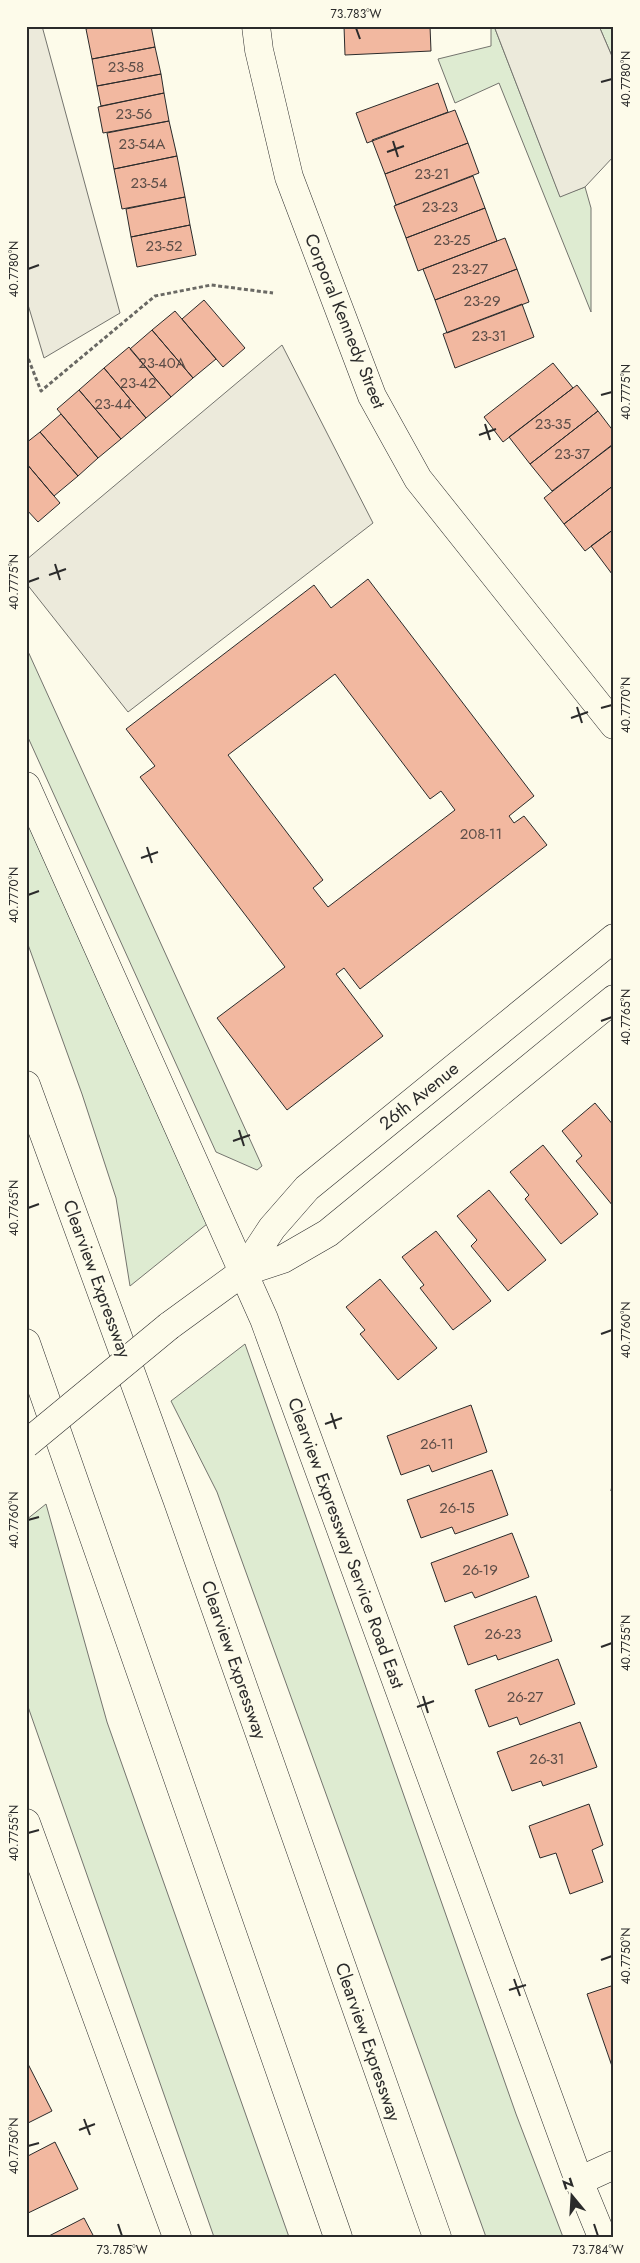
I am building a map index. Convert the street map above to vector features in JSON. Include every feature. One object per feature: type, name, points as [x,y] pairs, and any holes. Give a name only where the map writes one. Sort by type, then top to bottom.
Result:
[{"type":"main road","name":"Corporal Kennedy Street","points":[[256,26],[259,50],[289,177],[372,396],[418,478],[614,725]]},
{"type":"main road","name":"Clearview Expressway Service Road East","points":[[26,786],[264,1318],[579,2181],[602,2237]]},
{"type":"main road","name":"26th Avenue","points":[[243,1272],[272,1228],[307,1188],[614,938]]},
{"type":"main road","name":"26th Avenue","points":[[26,1444],[169,1326],[243,1272],[283,1259],[328,1233],[614,999]]},
{"type":"main road","name":"Clearview Expressway","points":[[26,1085],[177,1500],[437,2237]]},
{"type":"main road","points":[[26,1343],[338,2237]]},
{"type":"main road","points":[[26,1823],[177,2237]]},
{"type":"main road","points":[[579,2181],[614,2165]]},
{"type":"path","points":[[26,353],[41,391],[155,296],[210,285],[273,293]]},
{"type":"green space","points":[[491,26],[494,26],[560,196],[585,187],[591,208],[591,312],[499,83],[455,103],[438,59],[491,46]]},
{"type":"green space","points":[[599,26],[614,26],[614,61]]},
{"type":"green space","points":[[26,647],[262,1166],[257,1170],[216,1152],[26,733]]},
{"type":"green space","points":[[26,819],[207,1224],[130,1286],[116,1198],[82,1094],[26,939]]},
{"type":"green space","points":[[245,1344],[516,2114],[563,2237],[486,2237],[217,1492],[171,1401]]},
{"type":"green space","points":[[46,1504],[107,1722],[289,2237],[214,2237],[26,1701],[26,1520]]},
{"type":"shaded area","points":[[26,26],[42,26],[120,313],[44,358],[26,298]]},
{"type":"shaded area","points":[[494,26],[599,26],[614,61],[614,156],[585,187],[560,197]]},
{"type":"shaded area","points":[[282,345],[373,523],[128,712],[26,583],[26,560]]},
{"type":"building","points":[[97,26],[151,26],[155,47],[92,59],[86,29]]},
{"type":"building","points":[[344,26],[430,26],[431,51],[345,55]]},
{"type":"building","points":[[155,47],[161,74],[97,86],[92,59]]},
{"type":"building","points":[[161,74],[164,93],[101,106],[97,86]]},
{"type":"building","points":[[438,83],[448,112],[367,143],[356,113]]},
{"type":"building","points":[[164,93],[169,121],[103,133],[98,107]]},
{"type":"building","points":[[455,110],[468,143],[385,174],[372,140]]},
{"type":"building","points":[[169,121],[177,156],[114,169],[107,133]]},
{"type":"building","points":[[468,143],[479,173],[396,205],[385,174]]},
{"type":"building","points":[[177,156],[185,197],[122,209],[114,169]]},
{"type":"building","points":[[473,176],[485,208],[406,238],[394,206]]},
{"type":"building","points":[[185,197],[190,225],[131,237],[126,209]]},
{"type":"building","points":[[485,208],[497,241],[418,271],[406,238]]},
{"type":"building","points":[[190,225],[196,255],[137,267],[131,237]]},
{"type":"building","points":[[505,238],[517,269],[435,300],[423,269]]},
{"type":"building","points":[[517,269],[529,302],[447,333],[435,300]]},
{"type":"building","points":[[204,300],[245,348],[223,367],[182,319]]},
{"type":"building","points":[[522,304],[534,337],[455,368],[443,334]]},
{"type":"building","points":[[175,311],[216,359],[193,378],[152,330]]},
{"type":"building","points":[[152,330],[193,378],[171,397],[130,349]]},
{"type":"building","points":[[129,347],[171,397],[146,418],[104,368]]},
{"type":"building","points":[[553,363],[573,388],[503,442],[484,417]]},
{"type":"building","points":[[104,368],[146,418],[121,439],[79,390]]},
{"type":"building","points":[[577,385],[598,411],[530,464],[509,437]]},
{"type":"building","points":[[79,390],[121,439],[98,458],[57,409]]},
{"type":"building","points":[[598,411],[614,432],[614,444],[552,491],[530,464]]},
{"type":"building","points":[[61,414],[98,458],[78,476],[40,432]]},
{"type":"building","points":[[40,432],[78,476],[54,496],[26,463],[26,443]]},
{"type":"building","points":[[613,444],[614,485],[564,524],[544,498]]},
{"type":"building","points":[[26,463],[60,503],[38,522],[26,509]]},
{"type":"building","points":[[614,485],[614,529],[585,551],[564,524]]},
{"type":"building","points":[[614,529],[614,573],[612,574],[591,546]]},
{"type":"building","points":[[368,579],[534,796],[509,816],[514,823],[524,816],[547,845],[360,989],[344,968],[336,974],[383,1036],[287,1110],[217,1018],[285,967],[140,777],[155,766],[126,729],[314,585],[331,608]],"holes":[[[335,674],[430,799],[441,791],[455,810],[328,907],[313,888],[323,880],[228,755]]]},
{"type":"building","points":[[595,1103],[614,1126],[613,1206],[576,1161],[582,1156],[562,1131]]},
{"type":"building","points":[[543,1145],[598,1214],[561,1244],[525,1199],[529,1195],[510,1172]]},
{"type":"building","points":[[489,1190],[546,1260],[508,1291],[471,1246],[477,1240],[457,1216]]},
{"type":"building","points":[[436,1231],[491,1301],[453,1330],[420,1288],[424,1285],[402,1257]]},
{"type":"building","points":[[380,1279],[437,1348],[398,1380],[360,1334],[365,1330],[346,1307]]},
{"type":"building","points":[[471,1405],[487,1452],[432,1472],[429,1465],[401,1475],[387,1436]]},
{"type":"building","points":[[492,1470],[508,1515],[455,1534],[452,1527],[421,1538],[407,1500]]},
{"type":"building","points":[[614,1473],[614,1492],[611,1491]]},
{"type":"building","points":[[512,1533],[529,1577],[475,1598],[472,1592],[445,1602],[431,1563]]},
{"type":"building","points":[[536,1596],[552,1641],[498,1660],[496,1655],[468,1665],[454,1626]]},
{"type":"building","points":[[558,1659],[575,1704],[520,1725],[517,1717],[489,1727],[475,1690]]},
{"type":"building","points":[[580,1722],[597,1767],[543,1786],[541,1781],[512,1791],[497,1752]]},
{"type":"building","points":[[589,1804],[603,1845],[592,1850],[603,1882],[570,1894],[556,1853],[540,1858],[529,1826]]},
{"type":"building","points":[[614,1985],[614,2072],[587,1994]]},
{"type":"building","points":[[28,2064],[52,2111],[26,2124],[26,2065]]},
{"type":"building","points":[[55,2142],[78,2189],[26,2214],[26,2157]]},
{"type":"building","points":[[84,2218],[94,2237],[47,2237]]}]
